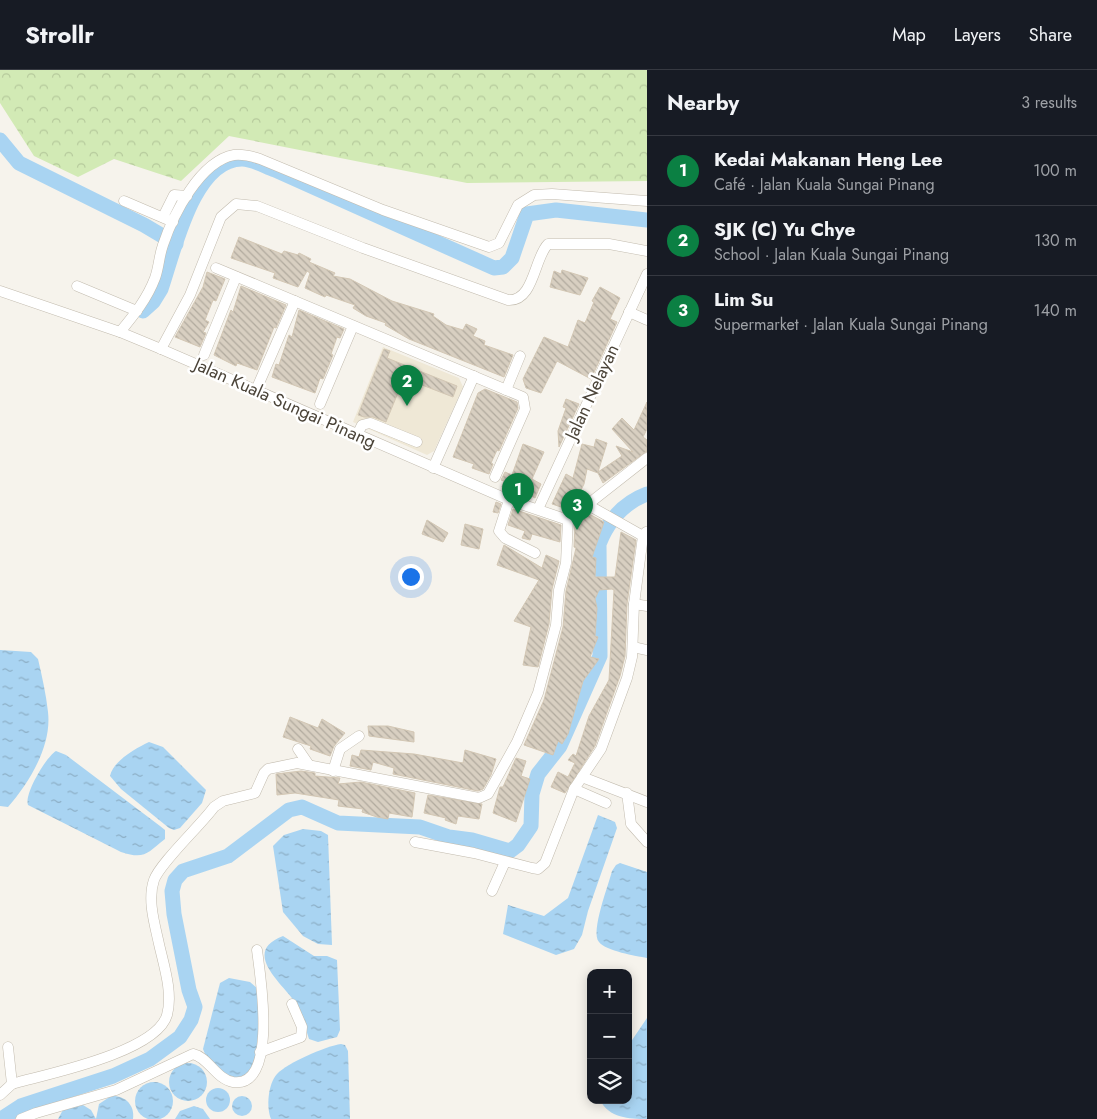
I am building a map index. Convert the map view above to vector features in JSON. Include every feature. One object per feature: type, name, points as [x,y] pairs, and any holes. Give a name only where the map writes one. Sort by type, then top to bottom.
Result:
[{"type":"street","points":[[120,332],[137,311],[156,277],[168,220],[211,166],[229,157],[243,154],[275,165],[383,210],[489,247],[498,243],[518,205],[534,195],[552,194],[647,201]]},
{"type":"street","points":[[124,201],[168,220]]},
{"type":"street","points":[[161,349],[190,295],[222,217],[236,204],[257,206],[363,248],[508,300],[517,299],[526,292],[540,257],[548,244],[609,244],[647,251]]},
{"type":"street","points":[[216,268],[523,397],[525,409],[495,477]]},
{"type":"street","name":"Jalan Nelayan","points":[[538,510],[647,274]]},
{"type":"street","points":[[204,355],[236,277]]},
{"type":"street","points":[[77,286],[137,311]]},
{"type":"street","name":"Jalan Kuala Sungai Pinang","points":[[0,291],[120,332],[509,500],[568,520]]},
{"type":"street","points":[[256,390],[295,301]]},
{"type":"street","points":[[628,312],[647,320]]},
{"type":"street","points":[[320,404],[353,326]]},
{"type":"street","points":[[506,390],[520,356]]},
{"type":"street","points":[[433,468],[474,376]]},
{"type":"street","points":[[357,435],[362,425],[370,423],[417,442]]},
{"type":"street","points":[[0,1095],[12,1084],[71,1069],[126,1050],[148,1039],[161,1027],[168,1012],[169,993],[152,911],[154,879],[220,802],[255,793],[264,773],[270,768],[297,763],[479,798],[488,794],[517,742],[532,709],[540,685],[555,631],[559,590],[566,564],[568,520],[591,507],[647,458]]},
{"type":"street","points":[[509,500],[499,531],[505,538],[535,553]]},
{"type":"street","points":[[415,842],[474,853],[535,869],[543,866],[574,789],[601,749],[627,678],[633,648],[634,604],[645,533],[628,527],[591,507]]},
{"type":"street","points":[[634,604],[647,606]]},
{"type":"street","points":[[633,648],[647,650]]},
{"type":"street","points":[[333,770],[340,749],[359,736]]},
{"type":"street","points":[[298,749],[309,765]]},
{"type":"street","points":[[582,777],[627,792],[647,802]]},
{"type":"street","points":[[574,789],[606,803]]},
{"type":"street","points":[[627,792],[631,824],[636,832],[647,842]]},
{"type":"street","points":[[492,891],[505,862]]},
{"type":"street","points":[[21,1119],[36,1112],[116,1090],[193,1054],[223,1078],[235,1082],[242,1081],[254,1073],[260,1052],[264,998],[257,950]]},
{"type":"street","points":[[260,1052],[301,1037],[302,1027],[292,1004]]},
{"type":"street","points":[[8,1047],[12,1084]]},
{"type":"shaded area","points":[[383,347],[459,378],[463,387],[434,451],[427,455],[353,422]]},
{"type":"green space","points":[[0,70],[647,70],[647,181],[467,183],[229,136],[181,181],[114,159],[78,177],[34,156],[0,103]]},
{"type":"water","points":[[0,650],[31,652],[38,659],[48,712],[48,725],[43,751],[24,787],[8,807],[0,806]]},
{"type":"water","points":[[149,742],[163,747],[206,790],[202,803],[180,828],[174,830],[121,789],[110,776],[120,760]]},
{"type":"water","points":[[56,751],[66,755],[165,830],[165,839],[145,854],[129,854],[121,852],[28,805],[32,785],[47,760]]},
{"type":"water","points":[[598,815],[615,822],[617,828],[588,911],[582,935],[574,949],[556,955],[503,934],[508,905],[544,916],[568,898]]},
{"type":"water","points":[[303,829],[321,831],[328,835],[332,945],[318,944],[303,936],[283,912],[273,846],[284,835]]},
{"type":"water","points":[[620,863],[647,872],[647,958],[608,948],[599,942],[597,937],[598,919],[612,871]]},
{"type":"water","points":[[283,936],[314,956],[327,956],[337,960],[340,1030],[337,1037],[318,1042],[309,1039],[297,1006],[268,968],[265,950],[271,943]]},
{"type":"water","points":[[229,978],[250,982],[259,990],[259,1045],[250,1075],[230,1079],[205,1054],[203,1049],[220,983]]},
{"type":"water","points":[[647,1018],[647,1119],[633,1119],[614,1114],[603,1104],[632,1104],[632,1040]]},
{"type":"water","points":[[341,1044],[345,1045],[348,1051],[350,1119],[271,1119],[269,1114],[269,1096],[277,1074],[289,1065],[307,1056]]},
{"type":"water","points":[[188,1063],[201,1069],[207,1082],[201,1095],[188,1101],[175,1095],[169,1082],[175,1069]]},
{"type":"water","points":[[154,1082],[167,1088],[173,1101],[167,1114],[154,1120],[141,1114],[135,1101],[141,1088]]},
{"type":"water","points":[[218,1088],[227,1091],[230,1100],[227,1109],[218,1112],[209,1109],[206,1100],[209,1091]]},
{"type":"water","points":[[111,1096],[121,1097],[131,1105],[133,1119],[96,1119],[99,1104]]},
{"type":"water","points":[[238,1096],[246,1096],[252,1102],[252,1110],[246,1116],[238,1116],[232,1110],[232,1102]]},
{"type":"water","points":[[83,1105],[91,1110],[96,1119],[58,1119],[64,1108]]},
{"type":"water","points":[[194,1106],[203,1109],[210,1119],[175,1119],[180,1111]]},
{"type":"building","points":[[239,237],[282,254],[284,251],[298,255],[299,253],[311,259],[309,262],[335,273],[333,276],[350,279],[392,301],[434,314],[433,316],[446,325],[463,330],[466,324],[477,329],[473,336],[485,341],[484,345],[513,355],[504,377],[409,339],[385,325],[386,323],[366,316],[353,308],[355,305],[326,295],[325,297],[305,288],[310,273],[307,271],[298,287],[273,278],[275,273],[231,258]]},
{"type":"building","points":[[562,270],[588,278],[580,295],[550,287],[554,271],[561,274]]},
{"type":"building","points":[[207,272],[225,279],[216,301],[213,300],[205,320],[209,322],[203,332],[206,333],[200,347],[175,337],[203,287]]},
{"type":"building","points":[[241,286],[286,305],[276,328],[274,327],[257,370],[237,363],[236,366],[214,355],[231,310],[233,312]]},
{"type":"building","points":[[600,287],[620,298],[610,319],[617,322],[591,379],[557,361],[541,393],[526,388],[523,379],[544,337],[568,347],[578,320],[585,323],[594,302],[592,301]]},
{"type":"building","points":[[299,310],[344,329],[340,338],[337,337],[331,354],[333,355],[323,379],[320,378],[315,393],[272,377],[276,364],[279,365],[289,335],[292,337]]},
{"type":"building","points":[[384,349],[390,351],[387,358],[457,386],[453,397],[404,378],[386,422],[373,417],[358,415]]},
{"type":"building","points":[[485,389],[517,402],[518,408],[499,451],[497,450],[491,463],[493,464],[489,474],[472,468],[474,464],[453,457],[478,393]]},
{"type":"building","points":[[566,399],[579,404],[559,447],[558,431],[566,408],[563,407]]},
{"type":"building","points":[[647,402],[647,429],[643,437],[647,440],[647,451],[603,483],[598,473],[587,469],[584,484],[578,496],[571,493],[569,499],[565,498],[561,507],[552,504],[566,474],[573,478],[582,444],[594,447],[596,439],[607,443],[598,472],[622,456],[616,446],[633,452],[612,429],[622,418],[634,430]]},
{"type":"building","points":[[523,444],[544,452],[532,479],[541,484],[535,498],[525,492],[524,497],[516,495],[517,492],[502,487],[504,481],[501,480],[505,472],[512,475]]},
{"type":"building","points":[[496,502],[501,504],[498,513],[493,512]]},
{"type":"building","points":[[513,509],[561,525],[560,542],[532,534],[530,540],[522,538],[525,531],[508,525]]},
{"type":"building","points":[[589,514],[604,522],[592,557],[596,558],[595,577],[615,577],[621,532],[636,540],[627,604],[625,656],[620,676],[595,746],[565,793],[551,787],[558,772],[568,777],[575,763],[568,760],[573,754],[576,756],[589,716],[609,680],[614,590],[599,590],[595,599],[597,608],[595,636],[598,637],[590,657],[599,659],[583,681],[568,734],[562,744],[558,741],[553,755],[524,745],[544,700],[563,627],[566,591],[576,548],[574,547],[575,525]]},
{"type":"building","points":[[427,520],[448,533],[443,542],[422,534]]},
{"type":"building","points":[[465,524],[483,529],[479,549],[461,545]]},
{"type":"building","points":[[504,545],[542,568],[546,555],[559,561],[552,589],[549,624],[538,667],[523,665],[531,627],[514,621],[539,580],[497,565]]},
{"type":"building","points":[[290,717],[318,728],[322,719],[345,733],[334,746],[330,756],[310,749],[311,746],[283,737]]},
{"type":"building","points":[[368,726],[388,726],[414,732],[414,742],[369,736]]},
{"type":"building","points":[[361,750],[414,754],[463,763],[465,750],[496,759],[491,775],[483,789],[478,791],[393,774],[394,768],[373,762],[371,770],[350,766],[352,755],[359,757]]},
{"type":"building","points":[[516,758],[526,761],[521,776],[530,779],[516,822],[493,813],[500,787],[503,787]]},
{"type":"building","points":[[301,771],[315,773],[315,776],[340,778],[338,784],[361,782],[415,793],[412,817],[389,813],[388,819],[362,812],[363,809],[338,806],[339,800],[295,793],[277,795],[276,774]]},
{"type":"building","points":[[428,795],[482,804],[479,819],[458,816],[456,824],[445,820],[446,818],[424,813]]},
{"type":"waterway","points":[[0,140],[19,163],[144,225],[176,244]]},
{"type":"waterway","points":[[143,311],[153,302],[161,289],[179,232],[198,190],[210,174],[225,163],[242,159],[275,170],[494,268],[503,267],[512,258],[527,214],[556,210],[647,220]]},
{"type":"waterway","points":[[1,1119],[21,1106],[113,1076],[150,1059],[180,1037],[191,1020],[195,1007],[189,990],[174,914],[172,891],[175,880],[183,871],[228,856],[289,810],[302,807],[338,823],[420,827],[449,837],[472,840],[510,851],[518,845],[531,826],[532,794],[538,774],[560,746],[600,656],[599,544],[617,514],[631,502],[647,494]]},
{"type":"place","name":"SJK (C) Yu Chye","points":[[407,406]]},
{"type":"place","name":"Kedai Makanan Heng Lee","points":[[518,514]]},
{"type":"place","name":"Lim Su","points":[[577,530]]}]
